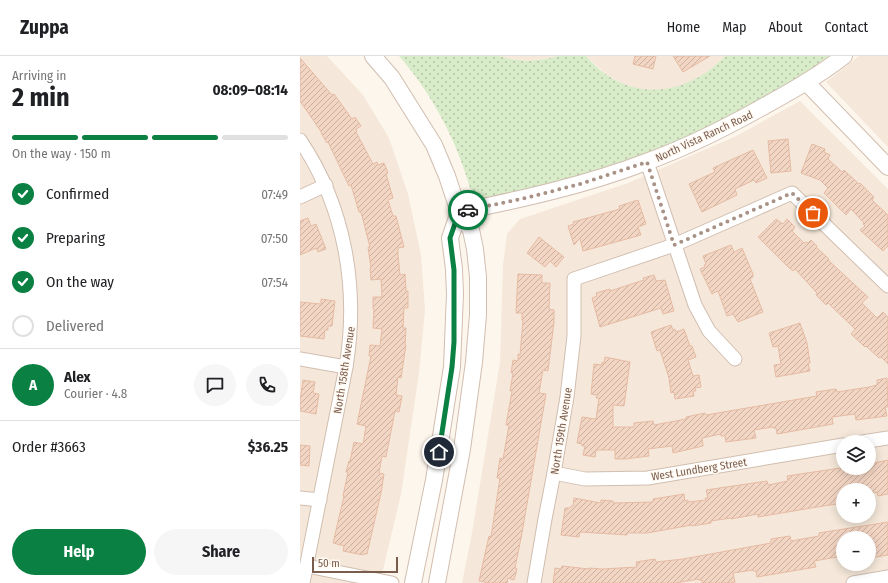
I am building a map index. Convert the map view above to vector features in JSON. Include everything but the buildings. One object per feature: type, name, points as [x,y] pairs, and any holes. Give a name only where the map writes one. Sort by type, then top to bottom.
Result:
[{"type":"street","points":[[373,56],[392,78],[434,145],[447,176],[459,212],[471,230],[475,249],[478,277],[478,315],[474,362],[468,412],[437,583]]},
{"type":"street","name":"North Vista Ranch Road","points":[[459,212],[526,198],[580,184],[647,162],[714,133],[784,96],[844,56]]},
{"type":"street","points":[[806,82],[888,167]]},
{"type":"street","name":"North 158th Avenue","points":[[300,140],[326,185],[335,209],[342,235],[350,279],[351,324],[346,367],[303,583]]},
{"type":"street","points":[[647,162],[690,291],[701,317],[709,331],[735,359]]},
{"type":"street","points":[[300,197],[326,185]]},
{"type":"street","points":[[674,245],[792,193],[888,286]]},
{"type":"street","points":[[413,583],[434,480],[452,367],[455,294],[450,238],[459,212]]},
{"type":"street","name":"North 159th Avenue","points":[[534,583],[567,396],[574,336],[574,279],[674,245]]},
{"type":"street","points":[[300,359],[346,367]]},
{"type":"street","points":[[876,440],[888,438]]},
{"type":"street","name":"West Lundberg Street","points":[[554,473],[585,479],[648,478],[836,446]]},
{"type":"street","points":[[300,498],[320,500]]},
{"type":"street","points":[[306,566],[392,583]]},
{"type":"street","points":[[853,583],[888,577]]},
{"type":"shaded area","points":[[300,56],[327,56],[363,95],[389,138],[408,194],[421,255],[425,310],[419,373],[401,494],[380,583],[300,583]]},
{"type":"shaded area","points":[[500,56],[558,56],[528,61]]},
{"type":"shaded area","points":[[586,56],[725,56],[710,70],[687,84],[667,89],[648,91],[628,86],[617,81],[607,75]]},
{"type":"shaded area","points":[[859,56],[888,56],[888,147],[826,82]]},
{"type":"shaded area","points":[[800,101],[888,189],[888,583],[462,583],[472,533],[500,362],[503,265],[507,234],[520,219],[628,183],[734,137]]},
{"type":"green space","points":[[399,56],[500,56],[528,61],[558,56],[586,56],[600,70],[617,81],[631,87],[660,89],[675,87],[689,82],[702,75],[725,56],[829,56],[769,95],[679,140],[609,167],[502,195],[482,198],[481,195],[470,188],[458,152],[442,118],[422,86]]},
{"type":"way so far","points":[[468,210],[526,198],[580,184],[647,162],[674,245],[792,193],[813,213]]},
{"type":"route","points":[[439,452],[452,367],[454,342],[454,270],[450,238],[459,212],[468,210]]}]
